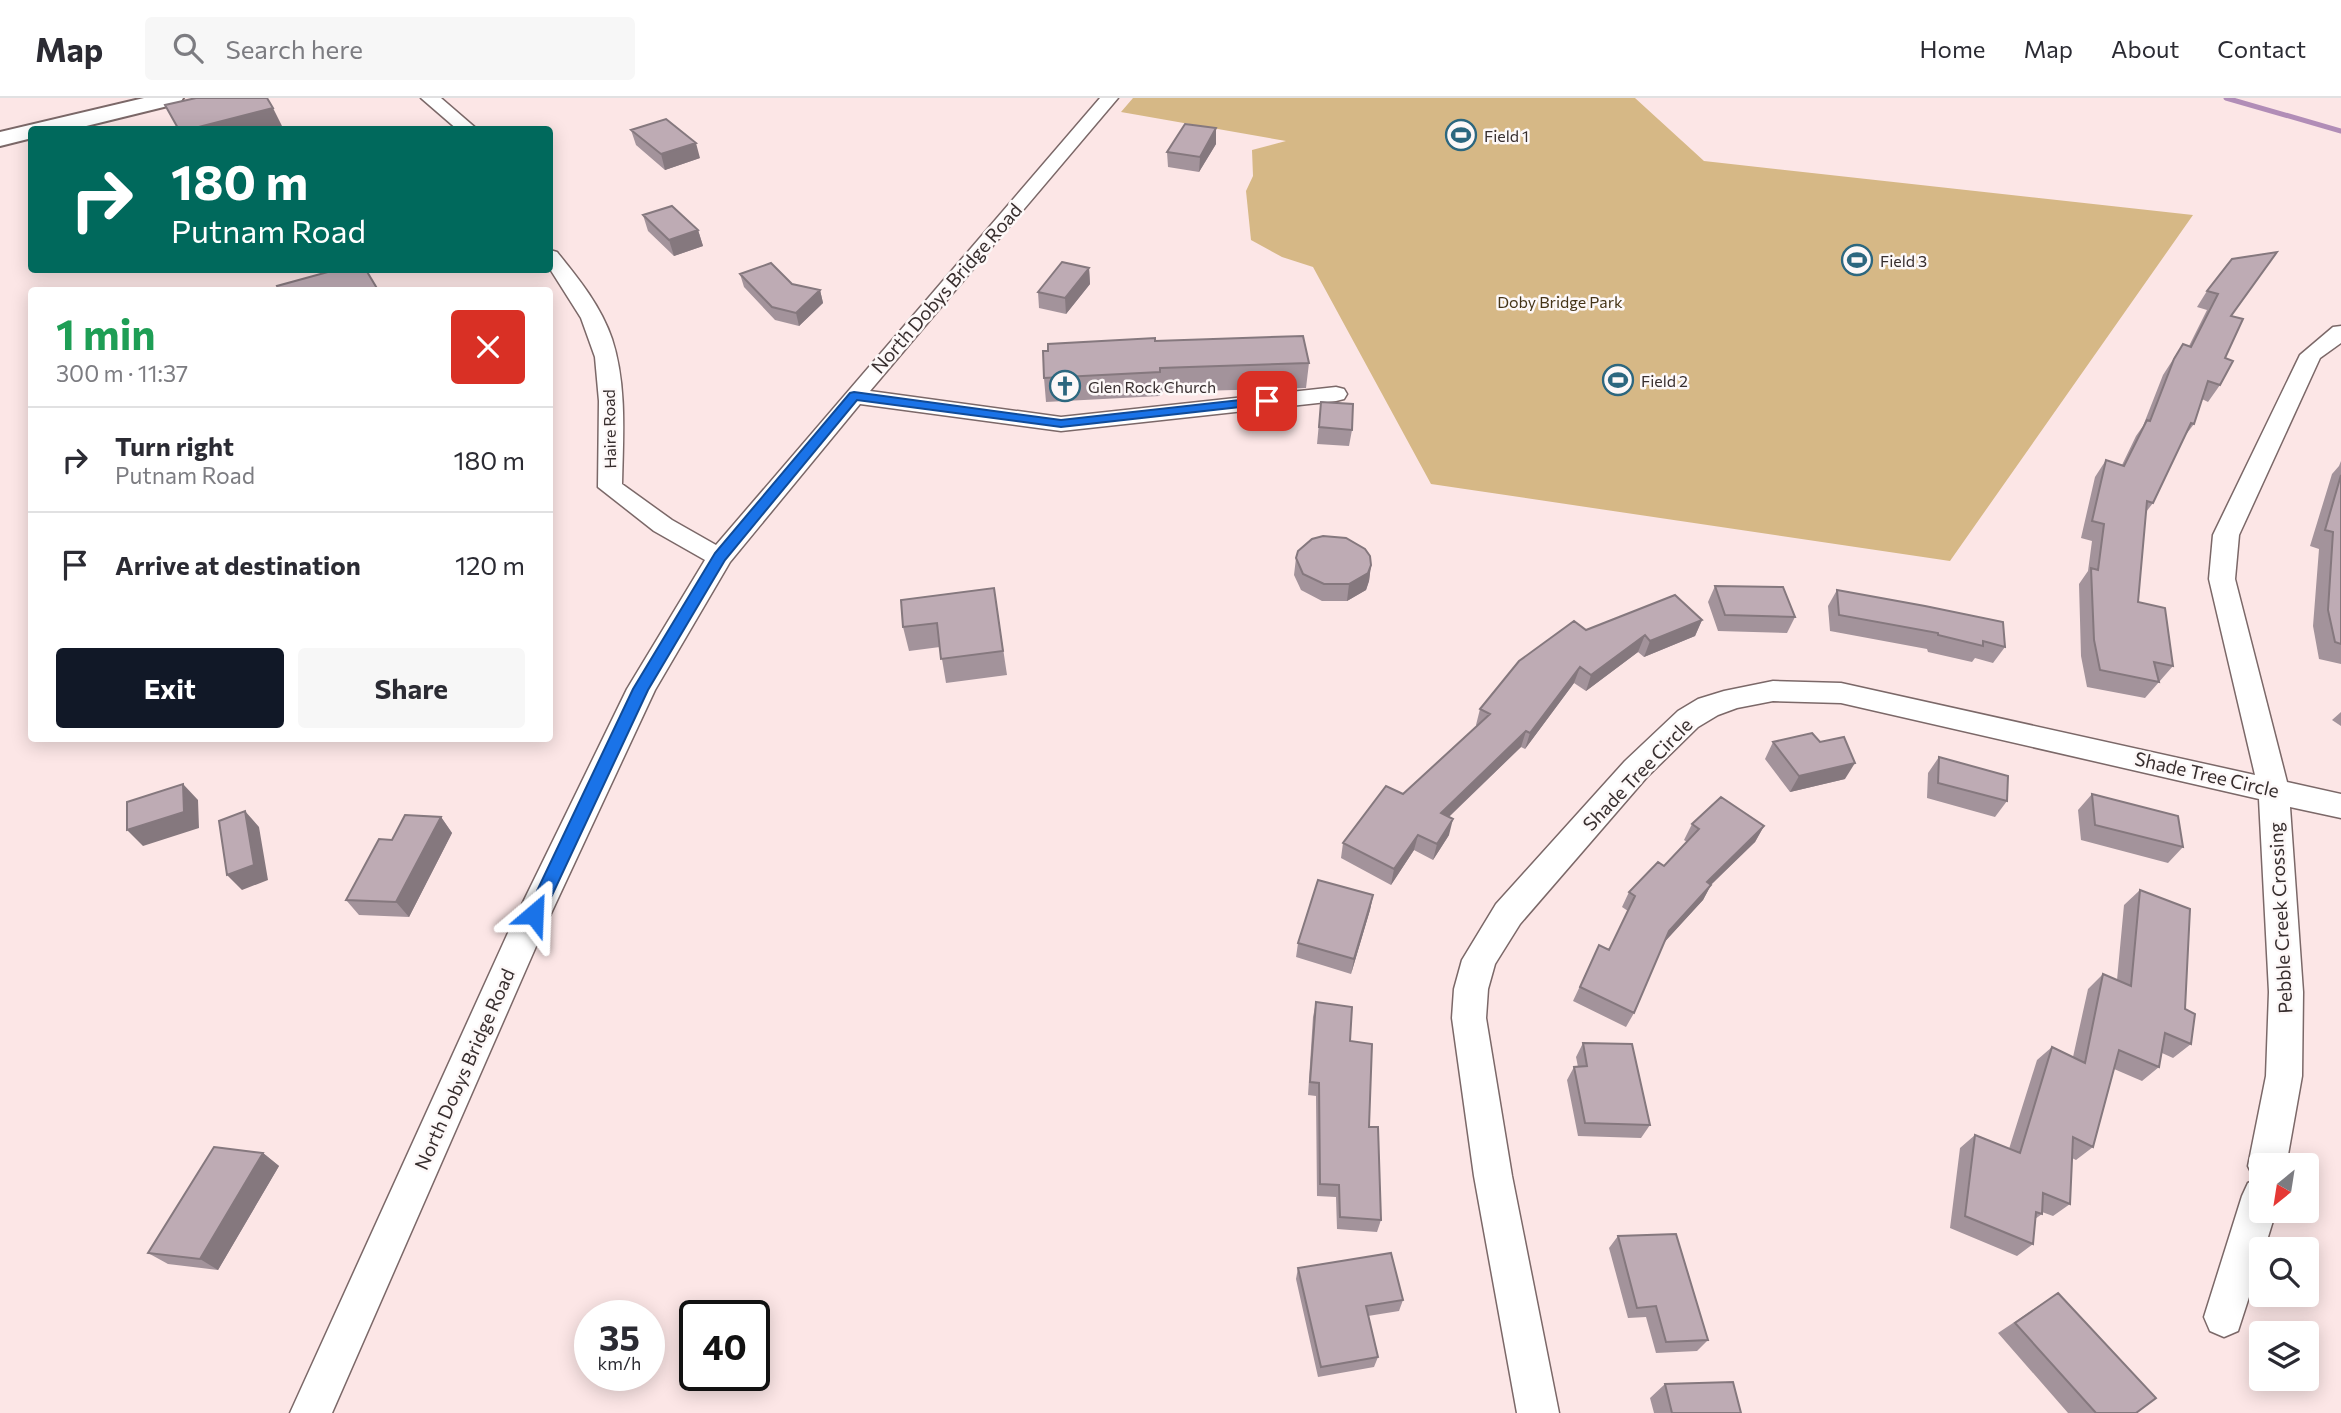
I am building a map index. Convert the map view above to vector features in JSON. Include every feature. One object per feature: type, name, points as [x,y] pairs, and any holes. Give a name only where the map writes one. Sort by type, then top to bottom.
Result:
[{"type":"main road","points":[[56,126],[172,98]]},
{"type":"main road","points":[[0,139],[28,132]]},
{"type":"street","points":[[430,98],[464,126]]},
{"type":"street","name":"North Dobys Bridge Road","points":[[311,1413],[524,936],[641,689],[720,557],[1109,98]]},
{"type":"street","name":"Haire Road","points":[[553,260],[593,319],[603,347],[610,392],[610,487],[654,521],[690,544],[720,557]]},
{"type":"street","name":"Pebble Creek Crossing","points":[[2269,1153],[2284,1076],[2287,992],[2274,789],[2222,579],[2226,535],[2311,355],[2341,332]]},
{"type":"street","points":[[854,396],[1061,424],[1336,394]]},
{"type":"street","name":"Shade Tree Circle","points":[[1538,1413],[1491,1163],[1469,1018],[1471,989],[1479,960],[1508,914],[1636,769],[1688,719],[1708,707],[1734,698],[1773,691],[1841,693],[2341,806]]},
{"type":"street","points":[[2224,1317],[2253,1223]]},
{"type":"green space","name":"Doby Bridge Park","points":[[1133,98],[1635,98],[1704,161],[2193,215],[1950,561],[1431,484],[1313,267],[1282,257],[1251,240],[1246,191],[1253,176],[1252,150],[1286,141],[1121,112]]},
{"type":"building","points":[[196,98],[267,98],[273,108],[203,126],[177,126],[165,105]]},
{"type":"building","points":[[666,119],[696,143],[661,154],[631,130]]},
{"type":"building","points":[[1185,124],[1216,128],[1200,157],[1167,152]]},
{"type":"building","points":[[672,206],[698,230],[669,240],[643,215]]},
{"type":"building","points":[[2277,252],[2231,316],[2243,319],[2225,358],[2233,361],[2220,385],[2208,381],[2194,424],[2191,423],[2153,503],[2147,501],[2138,602],[2165,608],[2173,666],[2154,662],[2159,682],[2100,670],[2094,640],[2091,568],[2098,570],[2104,524],[2092,521],[2106,460],[2124,466],[2147,420],[2150,421],[2174,359],[2183,344],[2191,347],[2218,294],[2207,291],[2232,259]]},
{"type":"building","points":[[1062,262],[1089,268],[1065,298],[1038,292]]},
{"type":"building","points":[[771,263],[792,284],[820,290],[796,313],[772,307],[740,274]]},
{"type":"building","points":[[324,273],[368,273],[376,287],[278,287]]},
{"type":"building","points":[[1303,336],[1309,363],[1160,368],[1160,372],[1044,378],[1043,351],[1048,351],[1048,344],[1155,338],[1155,341]]},
{"type":"building","points":[[1321,402],[1353,404],[1352,430],[1319,427]]},
{"type":"building","points":[[2341,475],[2341,644],[2335,642],[2328,610],[2333,532],[2325,530]]},
{"type":"building","points":[[1323,536],[1346,538],[1365,549],[1370,556],[1368,573],[1349,584],[1324,584],[1303,574],[1296,558],[1298,551],[1312,539]]},
{"type":"building","points":[[1715,586],[1783,587],[1795,617],[1725,615]]},
{"type":"building","points":[[994,588],[1003,651],[941,659],[937,623],[903,627],[901,600]]},
{"type":"building","points":[[1837,590],[2003,622],[2005,647],[1983,641],[1983,646],[1938,633],[1839,615]]},
{"type":"building","points":[[1675,595],[1702,620],[1650,641],[1645,635],[1591,675],[1580,667],[1530,733],[1526,731],[1441,813],[1453,819],[1437,844],[1418,835],[1394,869],[1343,843],[1386,786],[1403,794],[1490,714],[1480,709],[1519,661],[1574,621],[1586,630]]},
{"type":"building","points":[[1812,733],[1820,742],[1844,737],[1855,763],[1799,776],[1773,742]]},
{"type":"building","points":[[1939,757],[2008,776],[2007,801],[1938,783]]},
{"type":"building","points":[[183,784],[184,812],[127,830],[127,802]]},
{"type":"building","points":[[2092,794],[2178,816],[2183,847],[2095,825]]},
{"type":"building","points":[[1721,797],[1764,826],[1707,882],[1711,885],[1669,931],[1634,1013],[1580,987],[1599,945],[1609,950],[1635,896],[1629,892],[1658,862],[1664,866],[1699,829],[1692,824]]},
{"type":"building","points":[[245,811],[254,865],[227,875],[219,821]]},
{"type":"building","points":[[405,815],[441,817],[396,902],[346,900],[379,839],[392,840]]},
{"type":"building","points":[[1318,880],[1373,895],[1354,959],[1298,943]]},
{"type":"building","points":[[2140,890],[2190,909],[2185,1009],[2195,1014],[2191,1044],[2165,1033],[2159,1067],[2119,1050],[2093,1147],[2073,1137],[2070,1204],[2043,1193],[2042,1214],[2036,1212],[2033,1244],[1965,1216],[1975,1135],[2020,1153],[2052,1047],[2085,1063],[2103,974],[2131,986]]},
{"type":"building","points":[[1316,1002],[1352,1007],[1350,1041],[1372,1044],[1369,1127],[1378,1127],[1381,1220],[1340,1217],[1339,1185],[1320,1184],[1319,1083],[1310,1082]]},
{"type":"building","points":[[1583,1043],[1632,1044],[1650,1125],[1585,1123],[1574,1067],[1587,1066]]},
{"type":"building","points":[[214,1147],[263,1153],[200,1259],[148,1253]]},
{"type":"building","points":[[1676,1234],[1708,1340],[1666,1342],[1656,1306],[1637,1308],[1618,1236]]},
{"type":"building","points":[[1391,1253],[1403,1300],[1366,1306],[1378,1357],[1321,1367],[1298,1268]]},
{"type":"building","points":[[2058,1293],[2156,1398],[2136,1413],[2096,1413],[2015,1323]]},
{"type":"building","points":[[1733,1382],[1741,1413],[1672,1413],[1665,1384]]},
{"type":"waterway","points":[[2226,98],[2341,131]]},
{"type":"place","name":"Field 1","points":[[1461,135]]},
{"type":"place","name":"Field 3","points":[[1857,260]]},
{"type":"place","name":"Field 2","points":[[1618,380]]},
{"type":"place","name":"Glen Rock Church","points":[[1065,386]]},
{"type":"route","points":[[534,914],[641,689],[720,557],[854,396],[1061,424],[1267,401]]}]
